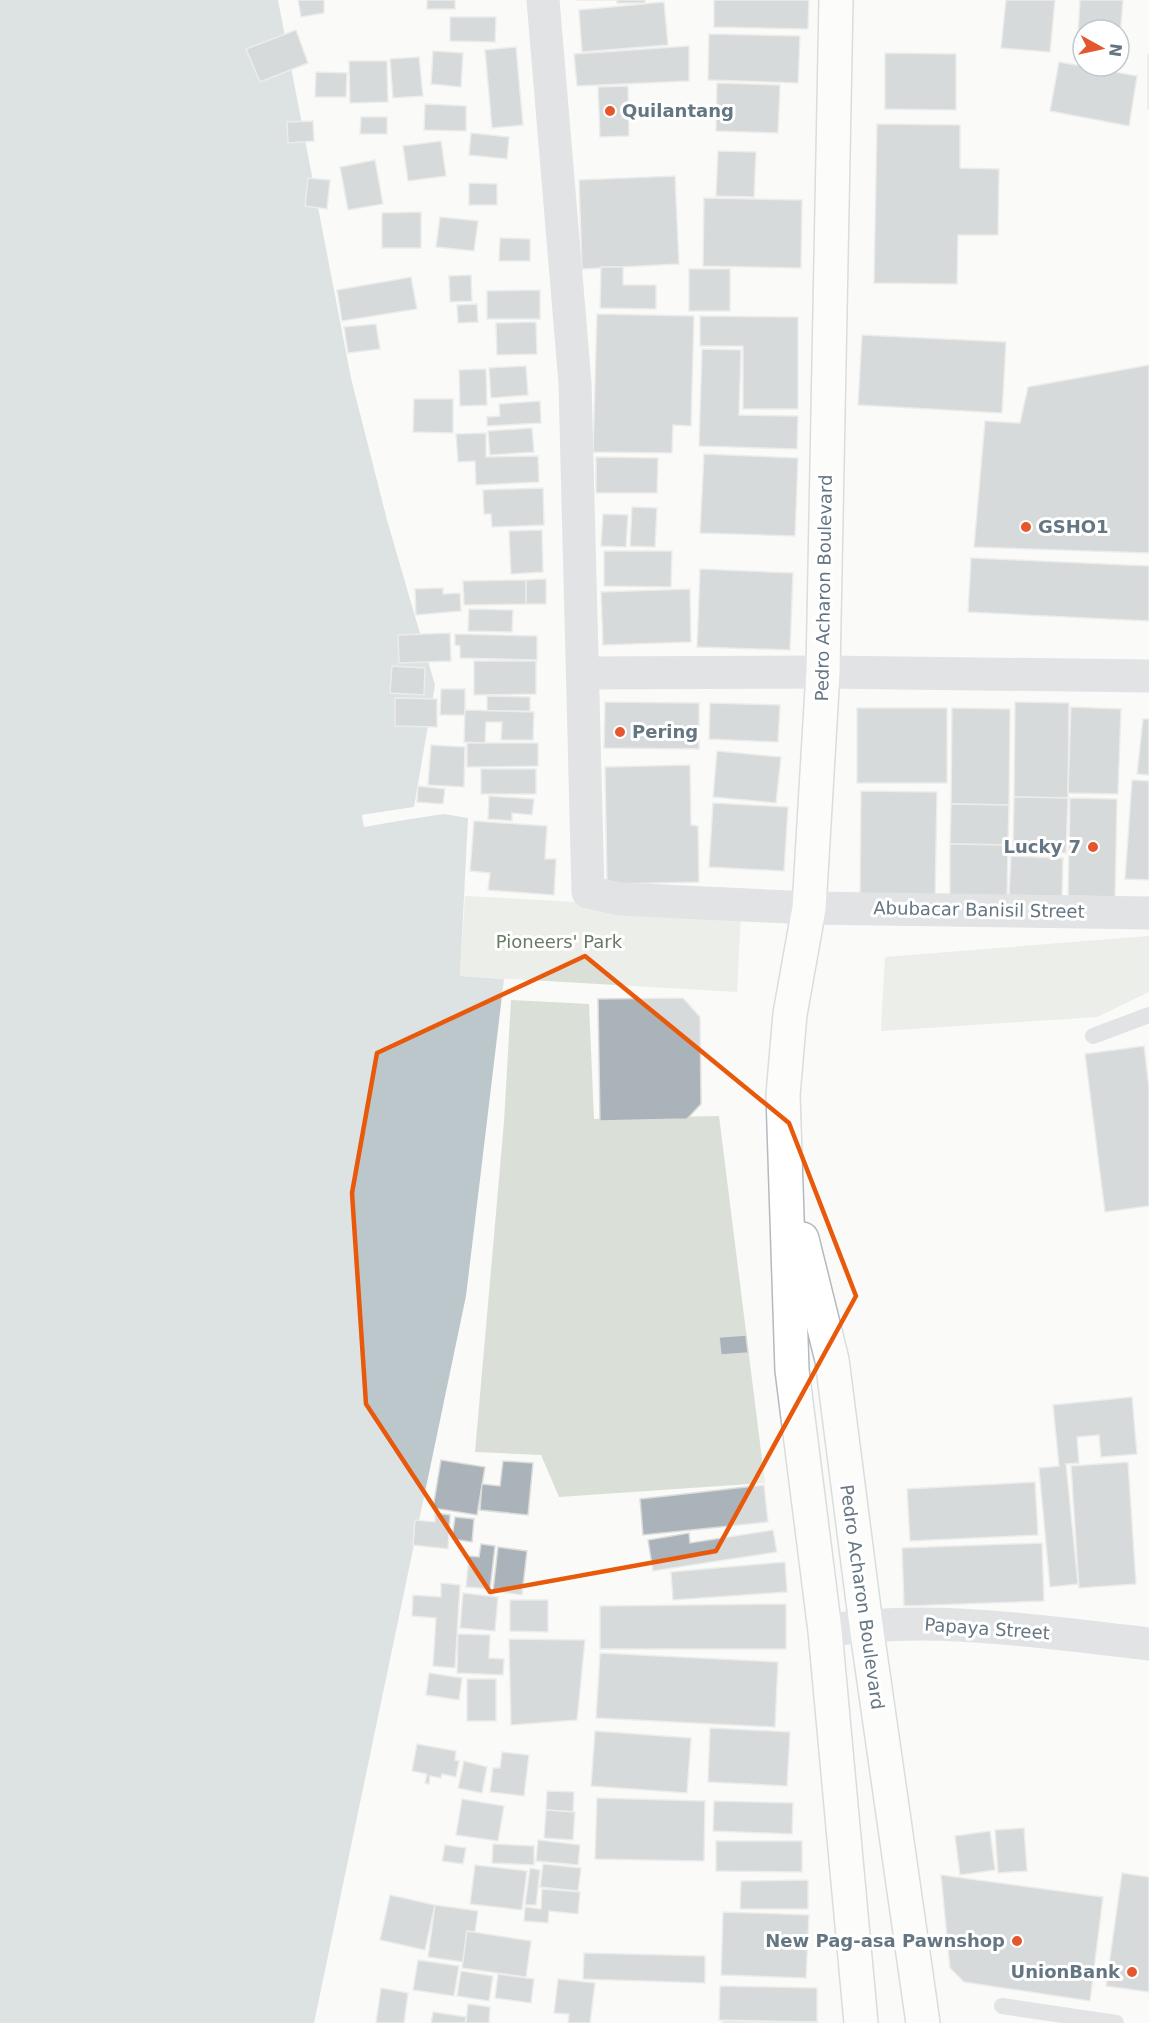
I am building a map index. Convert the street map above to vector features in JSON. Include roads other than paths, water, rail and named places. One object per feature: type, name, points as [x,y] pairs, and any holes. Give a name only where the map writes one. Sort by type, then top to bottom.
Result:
[{"type":"main road","name":"Pedro Acharon Boulevard","points":[[836,0],[823,672],[809,908],[789,1025],[783,1095],[792,1370],[825,1631],[861,2023]]},
{"type":"main road","name":"Pedro Acharon Boulevard","points":[[786,1173],[832,1360],[866,1625],[923,2023]]},
{"type":"street","points":[[543,0],[575,383],[584,673],[823,672],[1149,676]]},
{"type":"street","name":"Abubacar Banisil Street","points":[[584,673],[588,892],[620,899],[809,908],[1149,913]]},
{"type":"street","name":"Papaya Street","points":[[825,1631],[866,1625],[952,1623],[1149,1644]]},
{"type":"lane","points":[[1093,1036],[1149,1015]]},
{"type":"lane","points":[[1002,2007],[1116,2023]]},
{"type":"place","name":"Quilantang","points":[[610,111]]},
{"type":"place","name":"GSHO1","points":[[1026,527]]},
{"type":"place","name":"Pering","points":[[620,732]]},
{"type":"place","name":"Lucky 7","points":[[1093,847]]},
{"type":"place","name":"New Pag-asa Pawnshop","points":[[1017,1941]]},
{"type":"place","name":"UnionBank","points":[[1132,1972]]},
{"type":"park label","name":"Pioneers' Park","points":[[559,942]]}]
